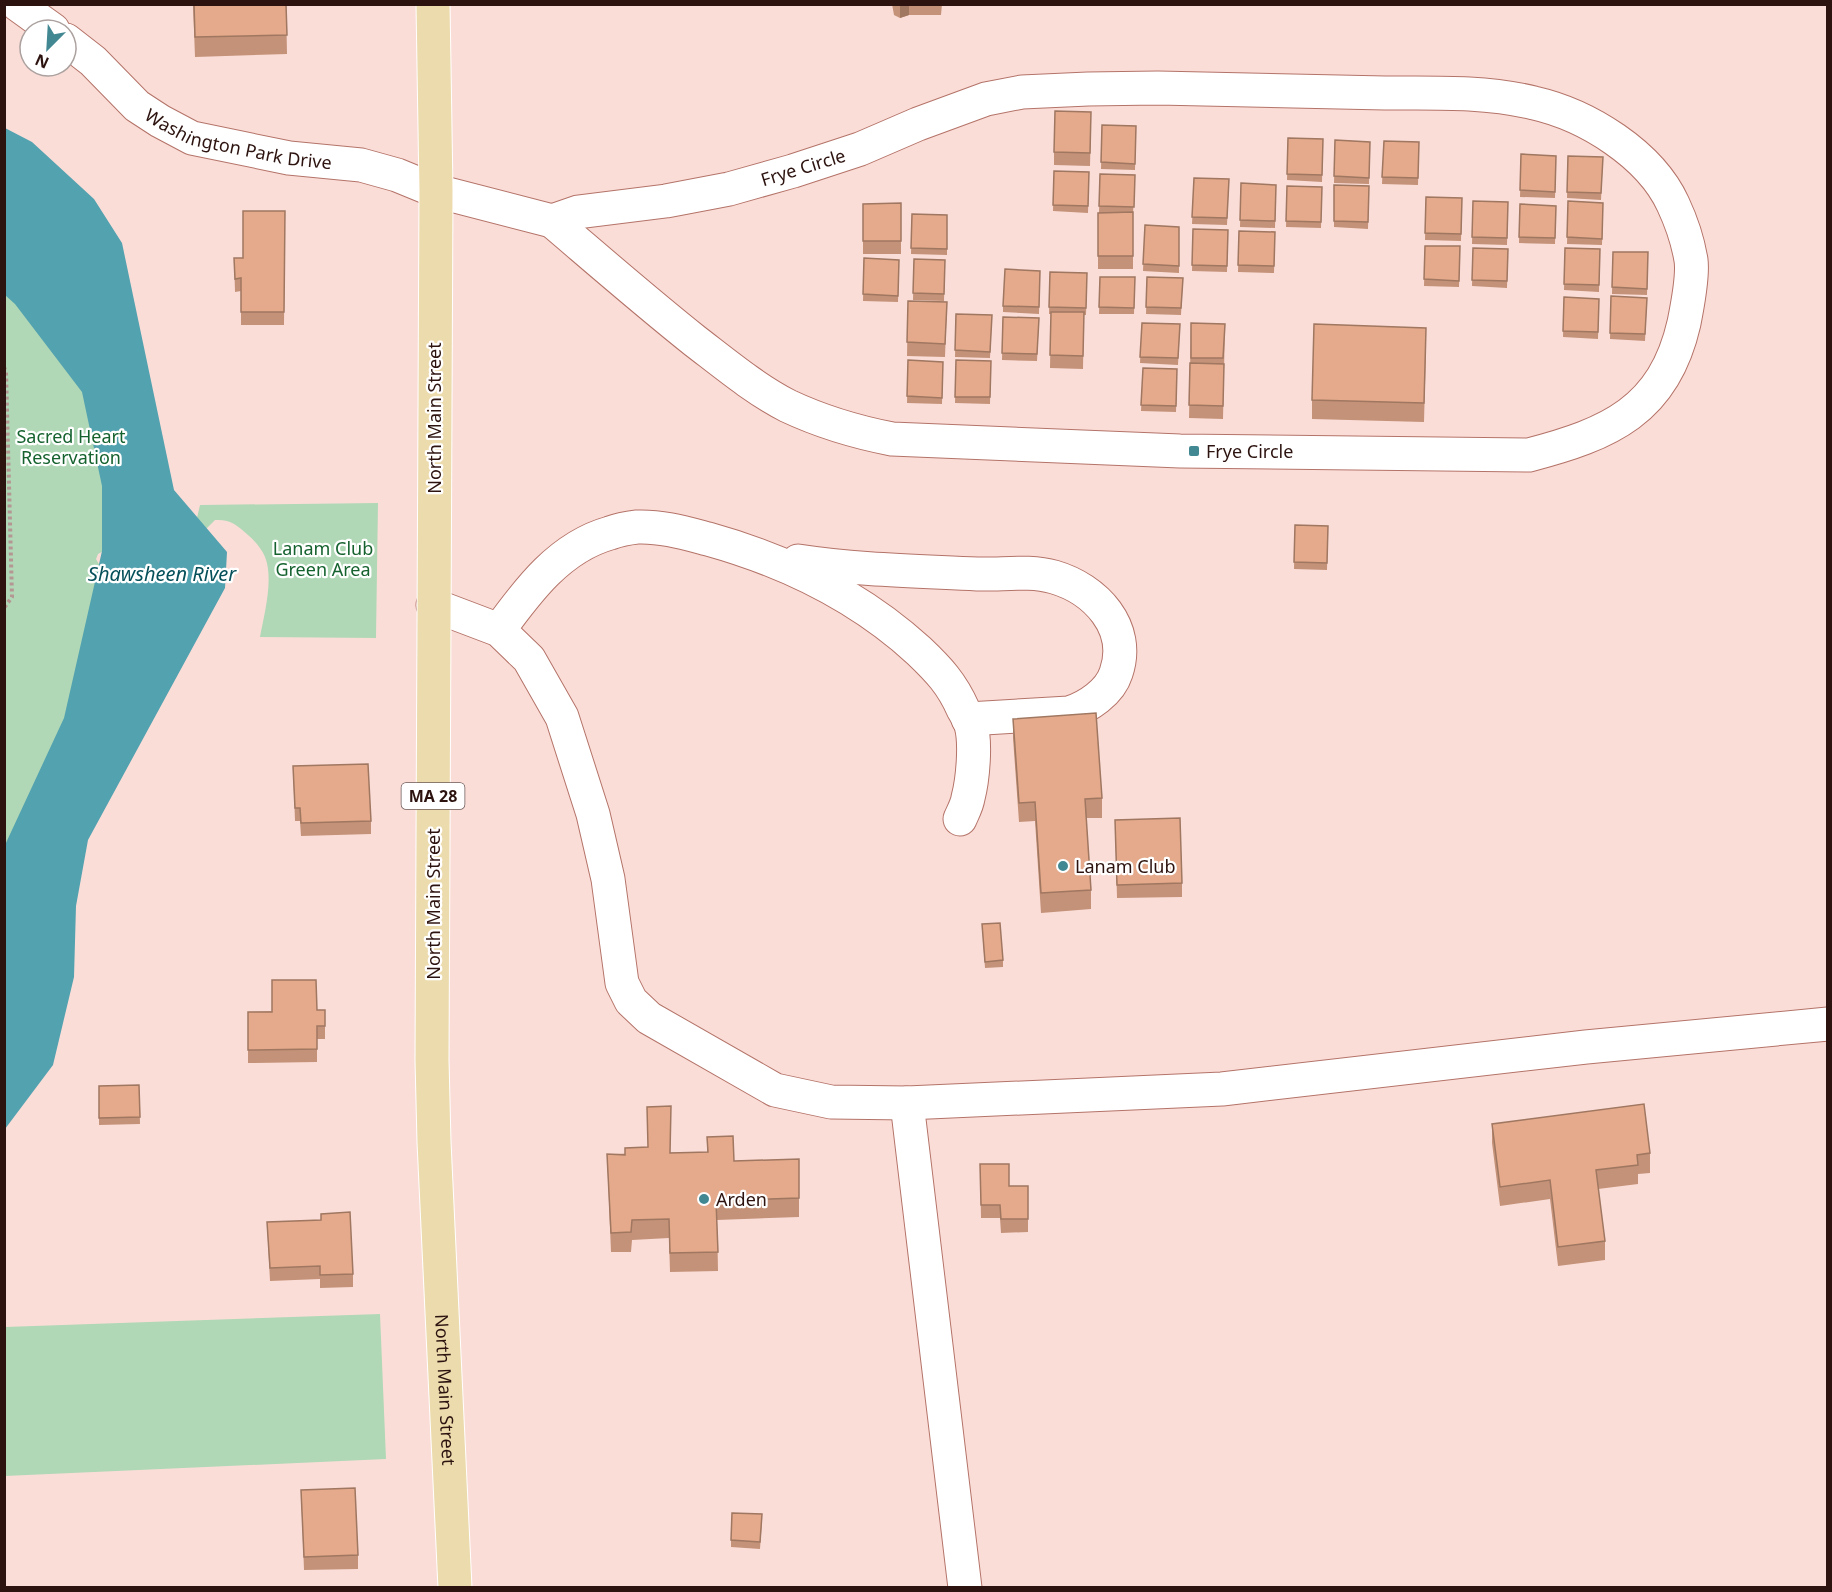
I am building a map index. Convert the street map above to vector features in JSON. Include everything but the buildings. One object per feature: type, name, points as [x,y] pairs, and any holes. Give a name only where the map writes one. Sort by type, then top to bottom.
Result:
[{"type":"main road","name":"North Main Street","points":[[433,4],[436,191],[433,605],[434,1143],[455,1587]]},
{"type":"street","points":[[17,4],[36,18]]},
{"type":"street","name":"Washington Park Drive","points":[[78,49],[93,61],[136,106],[192,138],[289,158],[361,165],[397,175],[436,191]]},
{"type":"street","name":"Frye Circle","points":[[436,191],[552,221],[671,322],[729,368],[764,391],[823,421],[854,432],[892,439],[1180,451],[1529,455],[1569,445],[1619,422],[1642,405],[1659,384],[1672,362],[1681,338],[1687,311],[1692,262],[1677,214],[1663,186],[1644,163],[1613,139],[1562,111],[1506,97],[1458,94],[1158,88],[1022,92],[986,99],[918,124],[860,149],[729,189],[666,201],[578,212],[552,221]]},
{"type":"street","points":[[499,630],[528,590],[556,563],[580,546],[608,533],[635,527],[660,528],[731,545],[786,565],[822,582],[871,612],[942,672],[956,692],[971,726],[974,761],[969,797],[960,819]]},
{"type":"street","points":[[761,556],[839,567],[981,574],[1022,572],[1054,577],[1080,589],[1106,609],[1117,629],[1120,648],[1117,671],[1112,683],[1083,708],[1069,713],[968,719]]},
{"type":"street","points":[[433,605],[499,630],[529,659],[562,717],[595,825],[608,879],[622,983],[632,1002],[649,1018],[775,1090],[831,1102],[907,1103],[1222,1089],[1586,1047],[1827,1024]]},
{"type":"street","points":[[907,1103],[965,1587]]},
{"type":"path","points":[[4,367],[6,372],[12,597],[4,608]]},
{"type":"green space","name":"Sacred Heart Reservation","points":[[5,270],[105,321],[109,548],[98,554],[96,559],[103,571],[105,615],[5,918]]},
{"type":"green space","name":"Lanam Club Green Area","points":[[378,503],[376,638],[260,637],[269,576],[262,551],[244,531],[229,522],[215,520],[200,535],[194,531],[200,505]]},
{"type":"green space","points":[[380,1314],[386,1459],[5,1476],[5,1327]]},
{"type":"water","name":"Shawsheen River","points":[[5,128],[32,142],[94,199],[122,243],[174,490],[227,552],[225,588],[88,840],[76,906],[74,977],[53,1065],[5,1129],[5,845],[64,718],[102,551],[102,486],[82,392],[15,304],[5,295]]},
{"type":"place","name":"Frye Circle","points":[[1194,451]]},
{"type":"place","name":"Lanam Club","points":[[1063,866]]},
{"type":"place","name":"Arden","points":[[704,1199]]}]
